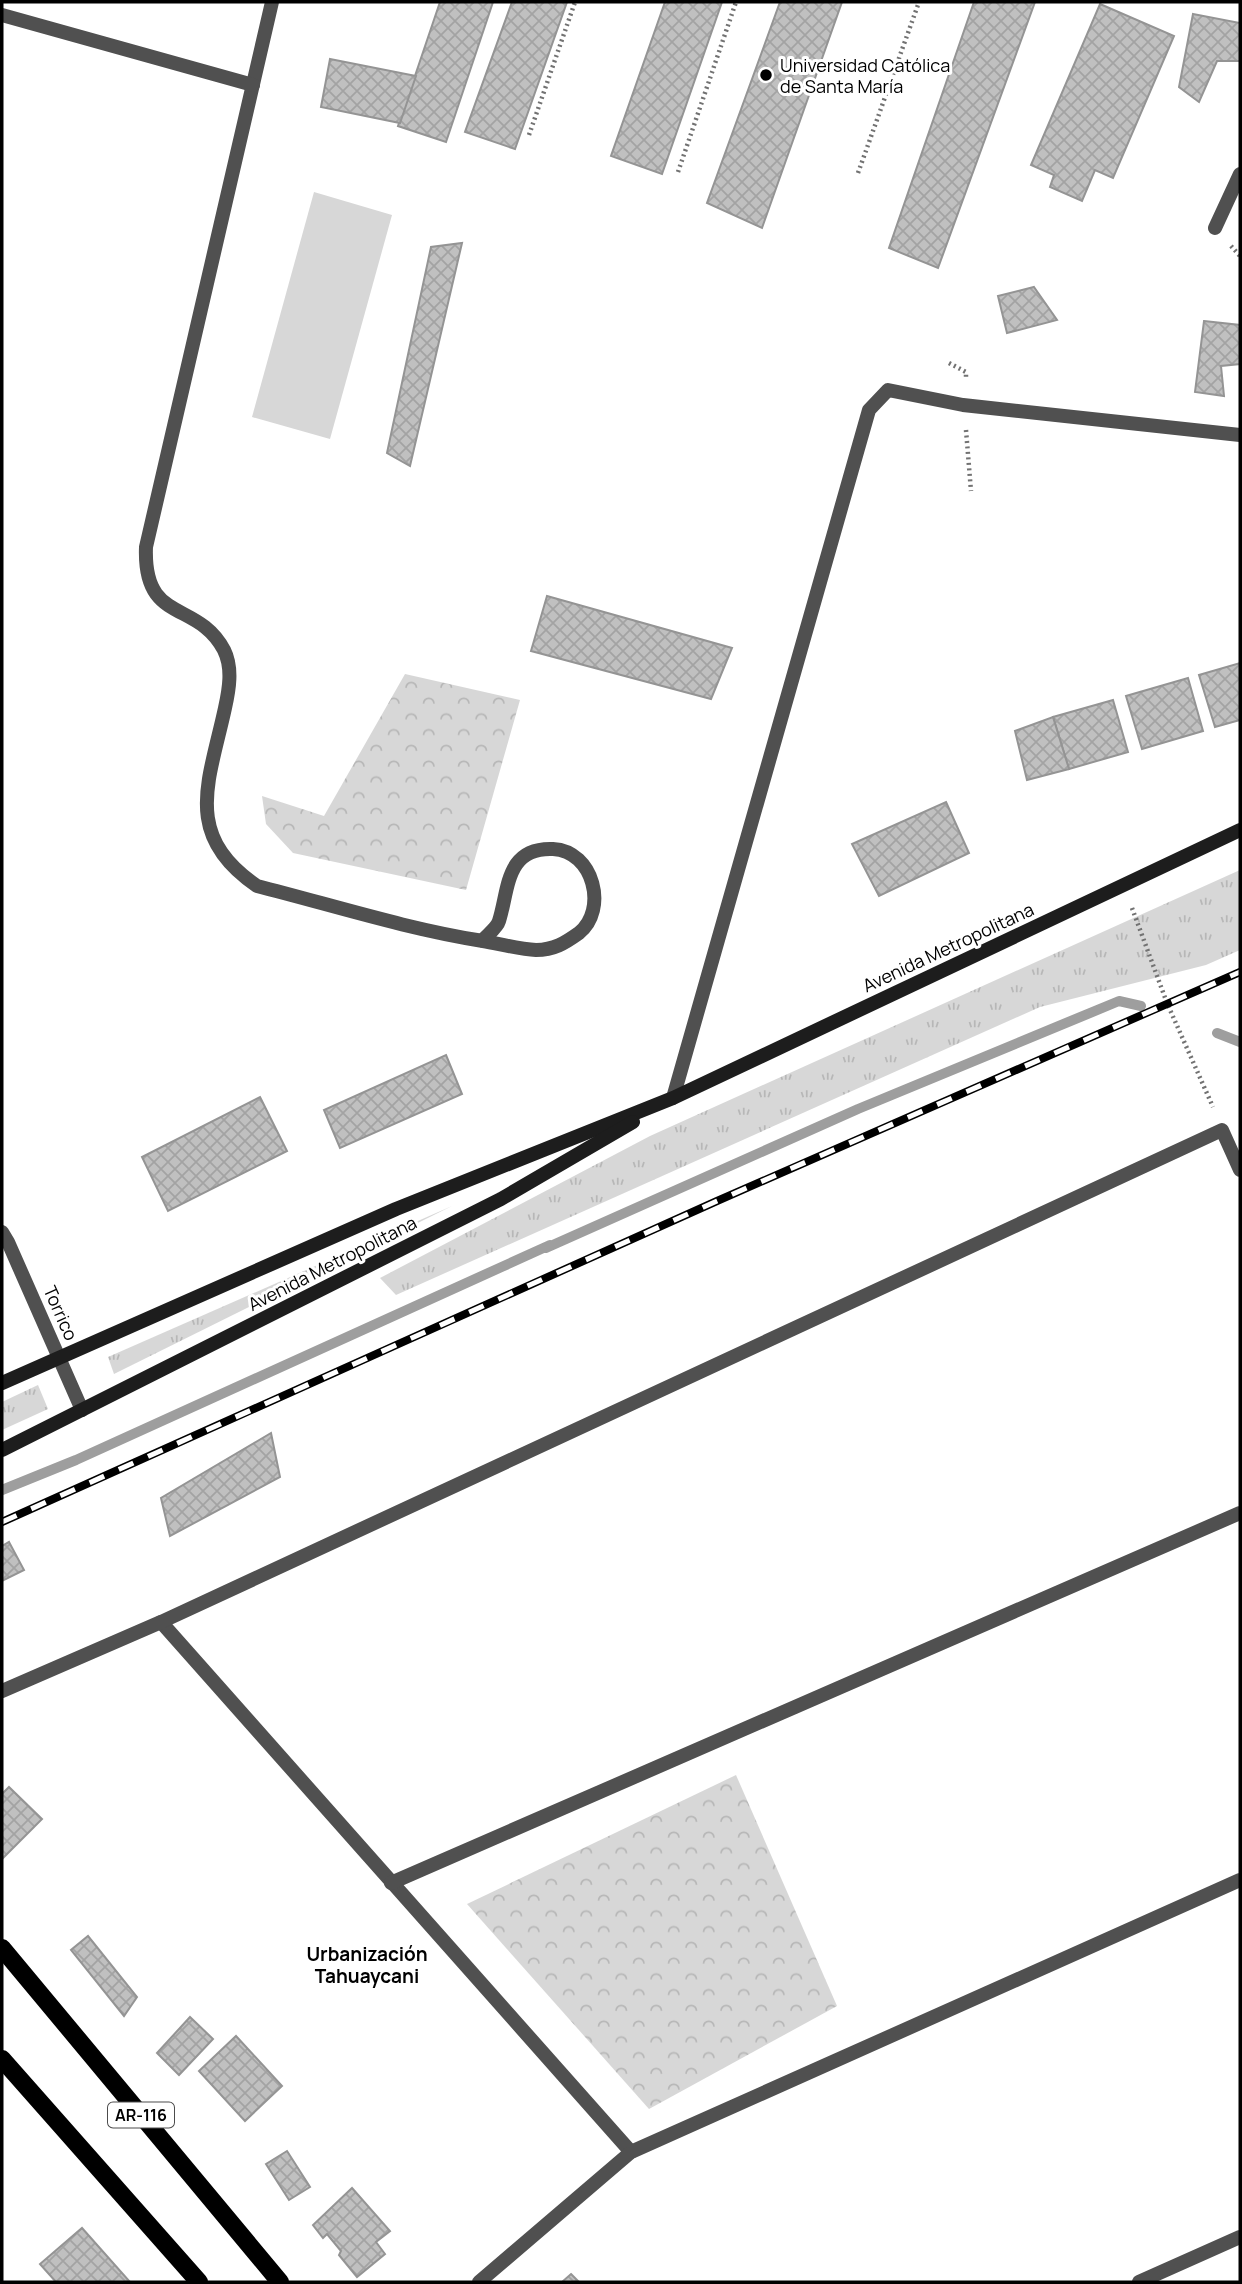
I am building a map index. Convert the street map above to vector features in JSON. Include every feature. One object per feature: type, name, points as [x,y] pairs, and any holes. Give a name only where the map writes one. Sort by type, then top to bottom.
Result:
[{"type":"main road","name":"AR-116","points":[[2,1948],[281,2282]]},
{"type":"main road","points":[[2,2059],[199,2282]]},
{"type":"street","points":[[272,2],[146,547],[145,570],[154,592],[170,608],[213,633],[226,653],[230,679],[207,789],[207,819],[217,849],[236,871],[257,886],[455,937],[536,950],[560,946],[587,926],[595,895],[588,870],[576,857],[558,850],[544,849],[526,855],[512,871],[508,881],[499,924],[482,941]]},
{"type":"street","points":[[2,15],[253,85]]},
{"type":"street","points":[[1215,228],[1240,174]]},
{"type":"street","points":[[673,1098],[869,410],[888,390],[963,405],[1240,435]]},
{"type":"street","name":"Avenida Metropolitana","points":[[2,1383],[396,1209],[673,1098],[1240,830]]},
{"type":"street","name":"Avenida Metropolitana","points":[[2,1450],[501,1199],[673,1098]]},
{"type":"street","points":[[2,1691],[161,1622],[1222,1130],[1240,1170]]},
{"type":"street","name":"Torrico","points":[[2,1233],[82,1410]]},
{"type":"street","points":[[391,1883],[1240,1513]]},
{"type":"street","points":[[161,1622],[631,2152]]},
{"type":"street","points":[[479,2282],[631,2152],[1240,1881]]},
{"type":"street","points":[[1139,2282],[1240,2237]]},
{"type":"path","points":[[529,135],[575,2]]},
{"type":"path","points":[[678,172],[736,2]]},
{"type":"path","points":[[859,173],[919,2]]},
{"type":"path","points":[[949,363],[966,372],[966,383]]},
{"type":"path","points":[[963,405],[971,491]]},
{"type":"path","points":[[1124,884],[1167,1003],[1222,1130]]},
{"type":"green space","points":[[314,192],[392,215],[330,439],[252,417]]},
{"type":"green space","points":[[405,674],[520,700],[466,890],[293,853],[266,824],[262,796],[324,816]]},
{"type":"green space","points":[[1240,870],[1240,950],[1206,965],[1040,1007],[396,1295],[380,1278],[650,1136]]},
{"type":"green space","points":[[452,1206],[114,1374],[108,1357]]},
{"type":"green space","points":[[38,1385],[48,1409],[2,1430],[2,1402]]},
{"type":"green space","points":[[736,1775],[837,2006],[649,2109],[467,1904]]},
{"type":"building","points":[[440,2],[493,2],[446,142],[398,126]]},
{"type":"building","points":[[512,2],[567,2],[515,149],[465,132]]},
{"type":"building","points":[[665,2],[722,2],[662,174],[611,156]]},
{"type":"building","points":[[780,2],[842,2],[762,228],[707,203]]},
{"type":"building","points":[[974,2],[1035,2],[938,268],[889,248]]},
{"type":"building","points":[[1100,4],[1174,36],[1113,178],[1095,170],[1082,201],[1050,187],[1054,175],[1031,165]]},
{"type":"building","points":[[1193,14],[1240,23],[1240,61],[1217,61],[1199,102],[1179,87]]},
{"type":"building","points":[[330,59],[416,76],[400,123],[321,107]]},
{"type":"building","points":[[462,243],[410,466],[387,453],[431,247]]},
{"type":"building","points":[[1034,287],[1057,320],[1007,333],[998,296]]},
{"type":"building","points":[[1204,321],[1240,325],[1240,364],[1221,366],[1224,396],[1195,392]]},
{"type":"building","points":[[547,596],[732,648],[711,699],[531,651]]},
{"type":"building","points":[[1240,663],[1240,720],[1215,727],[1199,675]]},
{"type":"building","points":[[1188,678],[1203,731],[1142,749],[1126,696]]},
{"type":"building","points":[[1113,700],[1128,752],[1069,769],[1053,717]]},
{"type":"building","points":[[1053,717],[1069,769],[1027,780],[1015,731]]},
{"type":"building","points":[[946,802],[969,853],[879,896],[852,844]]},
{"type":"building","points":[[446,1055],[462,1094],[340,1148],[324,1110]]},
{"type":"building","points":[[260,1097],[287,1151],[168,1211],[142,1157]]},
{"type":"building","points":[[271,1433],[280,1477],[170,1536],[161,1498]]},
{"type":"building","points":[[9,1542],[24,1570],[2,1581],[2,1546]]},
{"type":"building","points":[[9,1787],[42,1819],[2,1859],[2,1794]]},
{"type":"building","points":[[88,1936],[137,1997],[124,2016],[71,1950]]},
{"type":"building","points":[[190,2017],[213,2039],[179,2075],[157,2053]]},
{"type":"building","points":[[236,2036],[282,2086],[245,2121],[199,2071]]},
{"type":"building","points":[[287,2151],[310,2187],[289,2200],[266,2164]]},
{"type":"building","points":[[352,2188],[390,2231],[376,2242],[385,2254],[357,2277],[339,2255],[341,2251],[327,2234],[323,2238],[313,2225]]},
{"type":"building","points":[[82,2228],[130,2282],[56,2282],[40,2264]]},
{"type":"building","points":[[571,2274],[579,2282],[562,2282]]},
{"type":"waterway","points":[[2,1490],[76,1460],[858,1109],[1119,1001],[1141,1006]]},
{"type":"waterway","points":[[1217,1033],[1240,1042]]},
{"type":"railway","points":[[2,1522],[717,1201],[1240,972]]},
{"type":"place","name":"Universidad Católica de Santa María","points":[[766,75]]},
{"type":"district","name":"Urbanización Tahuaycani","points":[[367,1965]]}]
